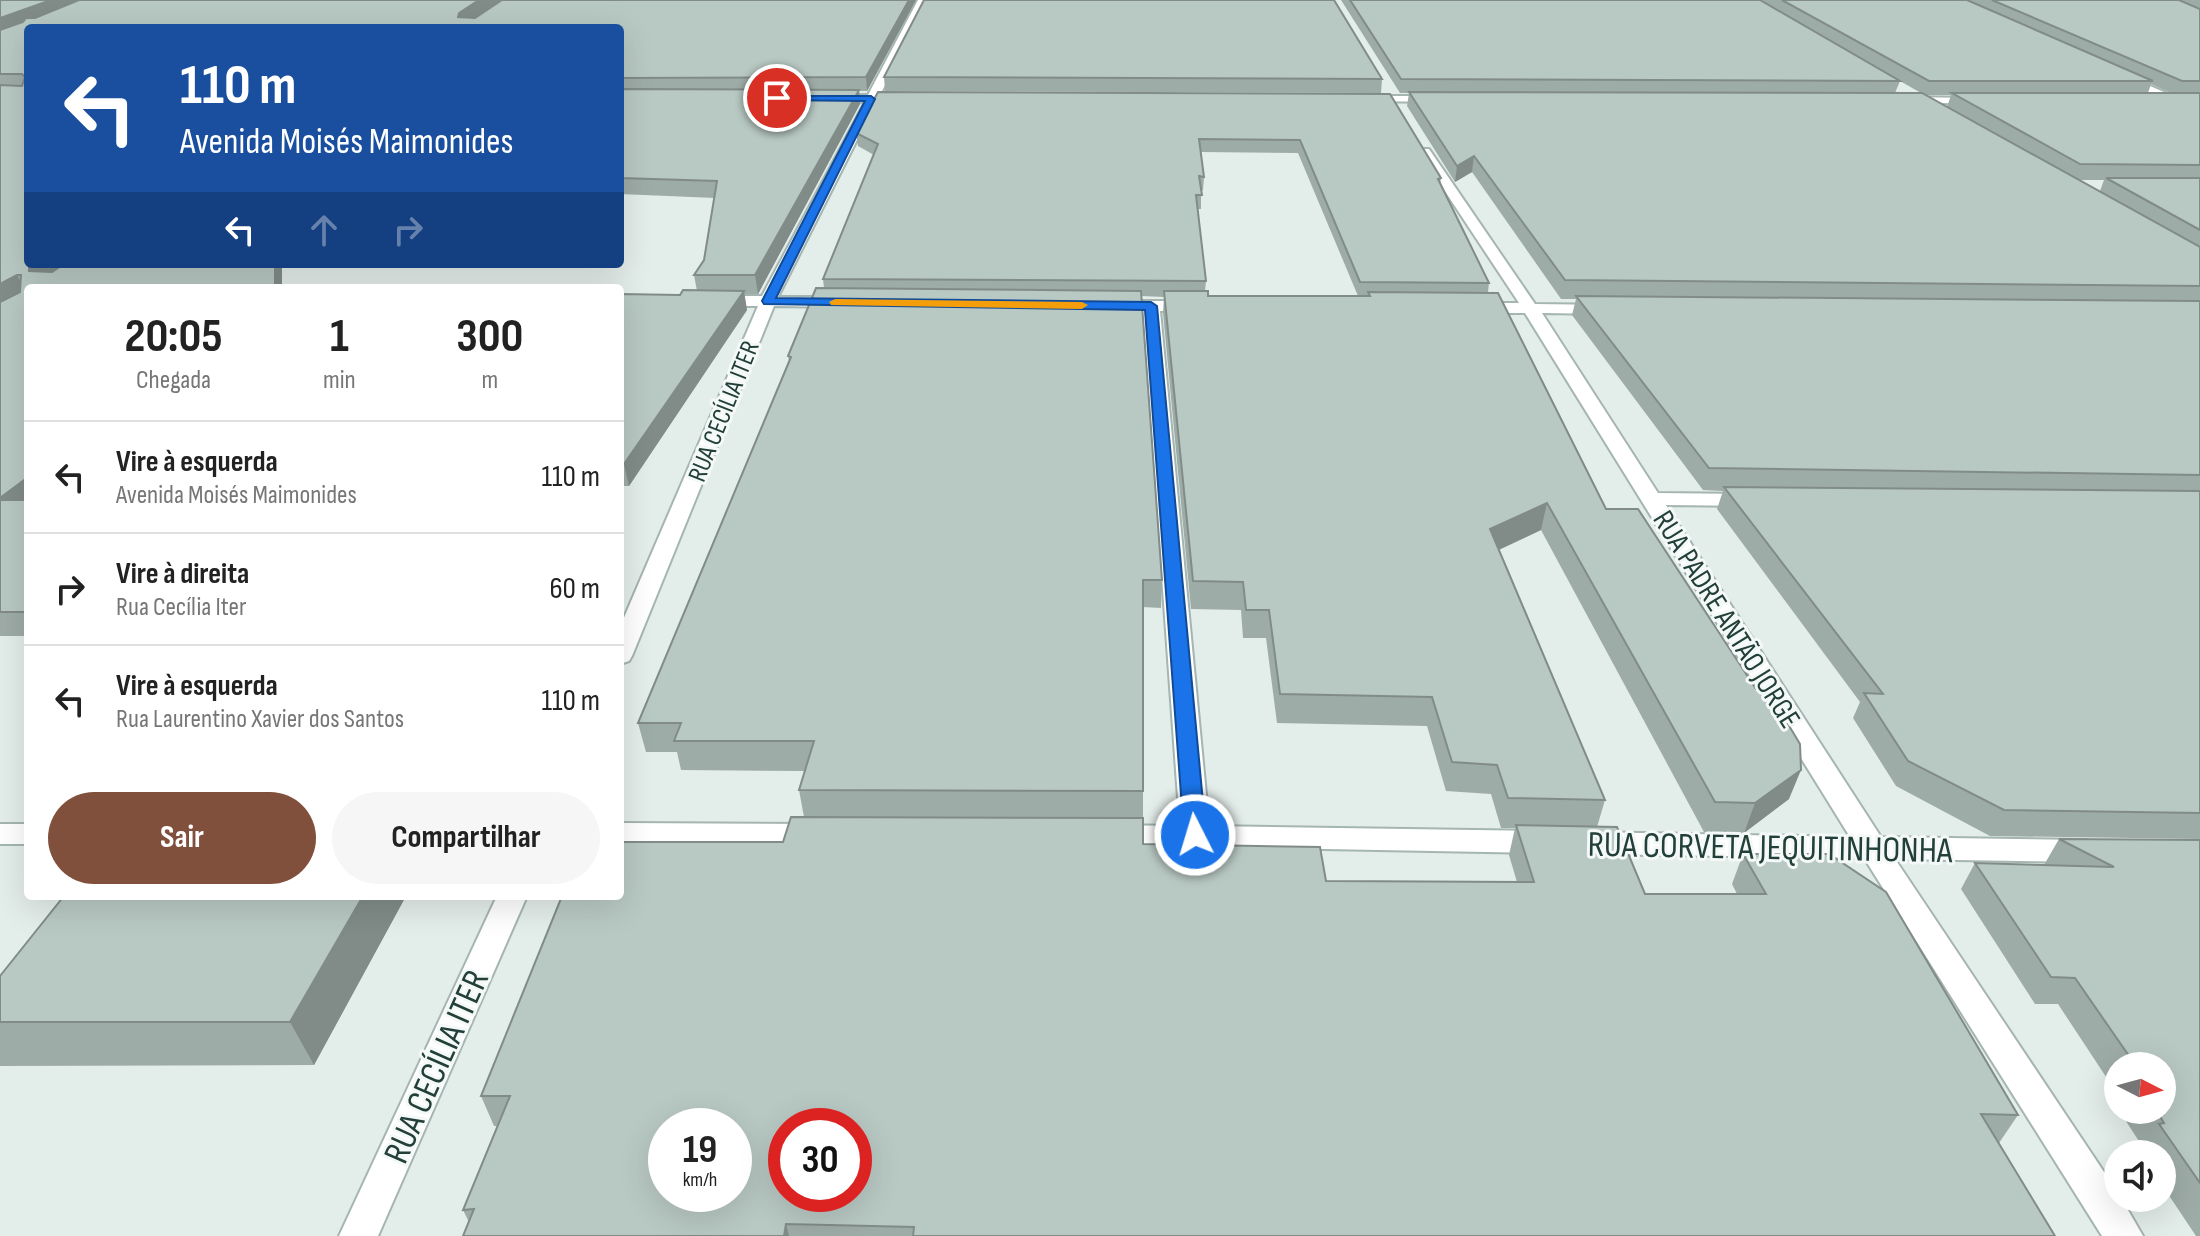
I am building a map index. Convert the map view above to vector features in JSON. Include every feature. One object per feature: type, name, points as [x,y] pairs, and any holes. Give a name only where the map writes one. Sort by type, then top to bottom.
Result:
[{"type":"street","name":"RUA CECÍLIA ITER","points":[[624,646],[768,301],[923,0]]},
{"type":"street","points":[[2108,71],[2184,101],[2148,101]]},
{"type":"street","name":"RUA PADRE ANTÃO JORGE","points":[[1378,77],[1530,308],[1873,849],[2124,1236]]},
{"type":"street","points":[[1892,85],[1946,116]]},
{"type":"street","points":[[808,98],[918,99]]},
{"type":"street","points":[[1344,99],[1452,99]]},
{"type":"street","points":[[1888,100],[1995,101]]},
{"type":"street","points":[[694,301],[864,303]]},
{"type":"street","points":[[1087,305],[1214,307]]},
{"type":"street","points":[[1151,306],[1195,835]]},
{"type":"street","points":[[1451,308],[1626,309]]},
{"type":"street","points":[[1651,499],[1776,500]]},
{"type":"street","points":[[624,833],[844,834]]},
{"type":"street","points":[[0,834],[24,834]]},
{"type":"street","name":"RUA CORVETA JEQUITINHONHA","points":[[1083,834],[2107,851]]},
{"type":"street","name":"RUA CECÍLIA ITER","points":[[358,1236],[510,900]]},
{"type":"building","points":[[0,0],[51,0],[0,18]]},
{"type":"building","points":[[79,0],[479,0],[459,13],[458,17],[475,18],[502,0],[909,0],[866,77],[624,78],[624,24],[24,24],[24,76],[0,74],[0,30],[26,18],[35,18]]},
{"type":"building","points":[[924,0],[1334,0],[1382,79],[884,77]]},
{"type":"building","points":[[1350,0],[1760,0],[1900,81],[1401,79]]},
{"type":"building","points":[[1782,0],[1967,0],[2153,81],[1929,81]]},
{"type":"building","points":[[1992,0],[2179,0],[2200,9],[2200,81],[2182,81]]},
{"type":"building","points":[[24,80],[24,268],[52,272],[58,268],[275,268],[275,284],[24,284],[24,480],[0,498],[0,302],[20,292],[21,275],[0,284],[0,85],[22,86]]},
{"type":"building","points":[[624,89],[859,90],[755,275],[694,275],[704,260],[717,181],[624,178]]},
{"type":"building","points":[[878,92],[1390,94],[1441,178],[1438,179],[1489,283],[1360,282],[1300,140],[1199,139],[1204,177],[1199,176],[1202,195],[1196,195],[1206,281],[823,279],[878,144],[856,133]]},
{"type":"building","points":[[1409,92],[1922,93],[2200,247],[2200,286],[1565,280],[1474,156],[1457,166]]},
{"type":"building","points":[[1952,93],[2200,93],[2200,165],[2080,164]]},
{"type":"building","points":[[2106,178],[2200,178],[2200,230]]},
{"type":"building","points":[[816,288],[1141,291],[1162,580],[1143,580],[1143,791],[799,790],[814,741],[674,741],[681,723],[638,723],[791,357],[788,356]]},
{"type":"building","points":[[683,290],[744,291],[624,464],[624,294],[680,295]]},
{"type":"building","points":[[1164,291],[1208,291],[1208,296],[1498,293],[1606,509],[1638,509],[1756,689],[1767,689],[1800,744],[1801,770],[1755,803],[1715,802],[1547,503],[1490,529],[1605,800],[1508,798],[1497,765],[1452,762],[1432,697],[1280,694],[1269,610],[1246,610],[1243,582],[1193,581]]},
{"type":"building","points":[[1576,296],[2200,301],[2200,475],[1709,468]]},
{"type":"building","points":[[1724,487],[2200,491],[2200,813],[2004,810],[1908,761],[1864,693],[1883,694]]},
{"type":"building","points":[[0,500],[24,500],[24,612],[0,612]]},
{"type":"building","points":[[791,817],[1143,818],[1143,844],[1320,847],[1326,881],[1534,882],[1516,825],[1617,827],[1645,894],[1766,894],[1743,854],[1829,854],[1886,892],[2018,1115],[1981,1114],[2055,1236],[913,1236],[914,1227],[786,1224],[784,1236],[463,1236],[474,1209],[463,1210],[510,1096],[481,1096],[560,900],[624,900],[624,842],[783,842]]},
{"type":"building","points":[[2059,839],[2200,840],[2200,1183],[2176,1148],[2176,1140],[2170,1140],[2159,1124],[2176,1124],[2176,1052],[2126,1052],[2075,978],[2051,977],[1975,863],[2114,867]]},
{"type":"building","points":[[61,900],[361,900],[290,1022],[0,1022],[0,976]]},
{"type":"slow traffic","points":[[835,302],[1082,305]]},
{"type":"route","points":[[777,98],[871,99],[768,301],[1151,306],[1195,835]]}]
